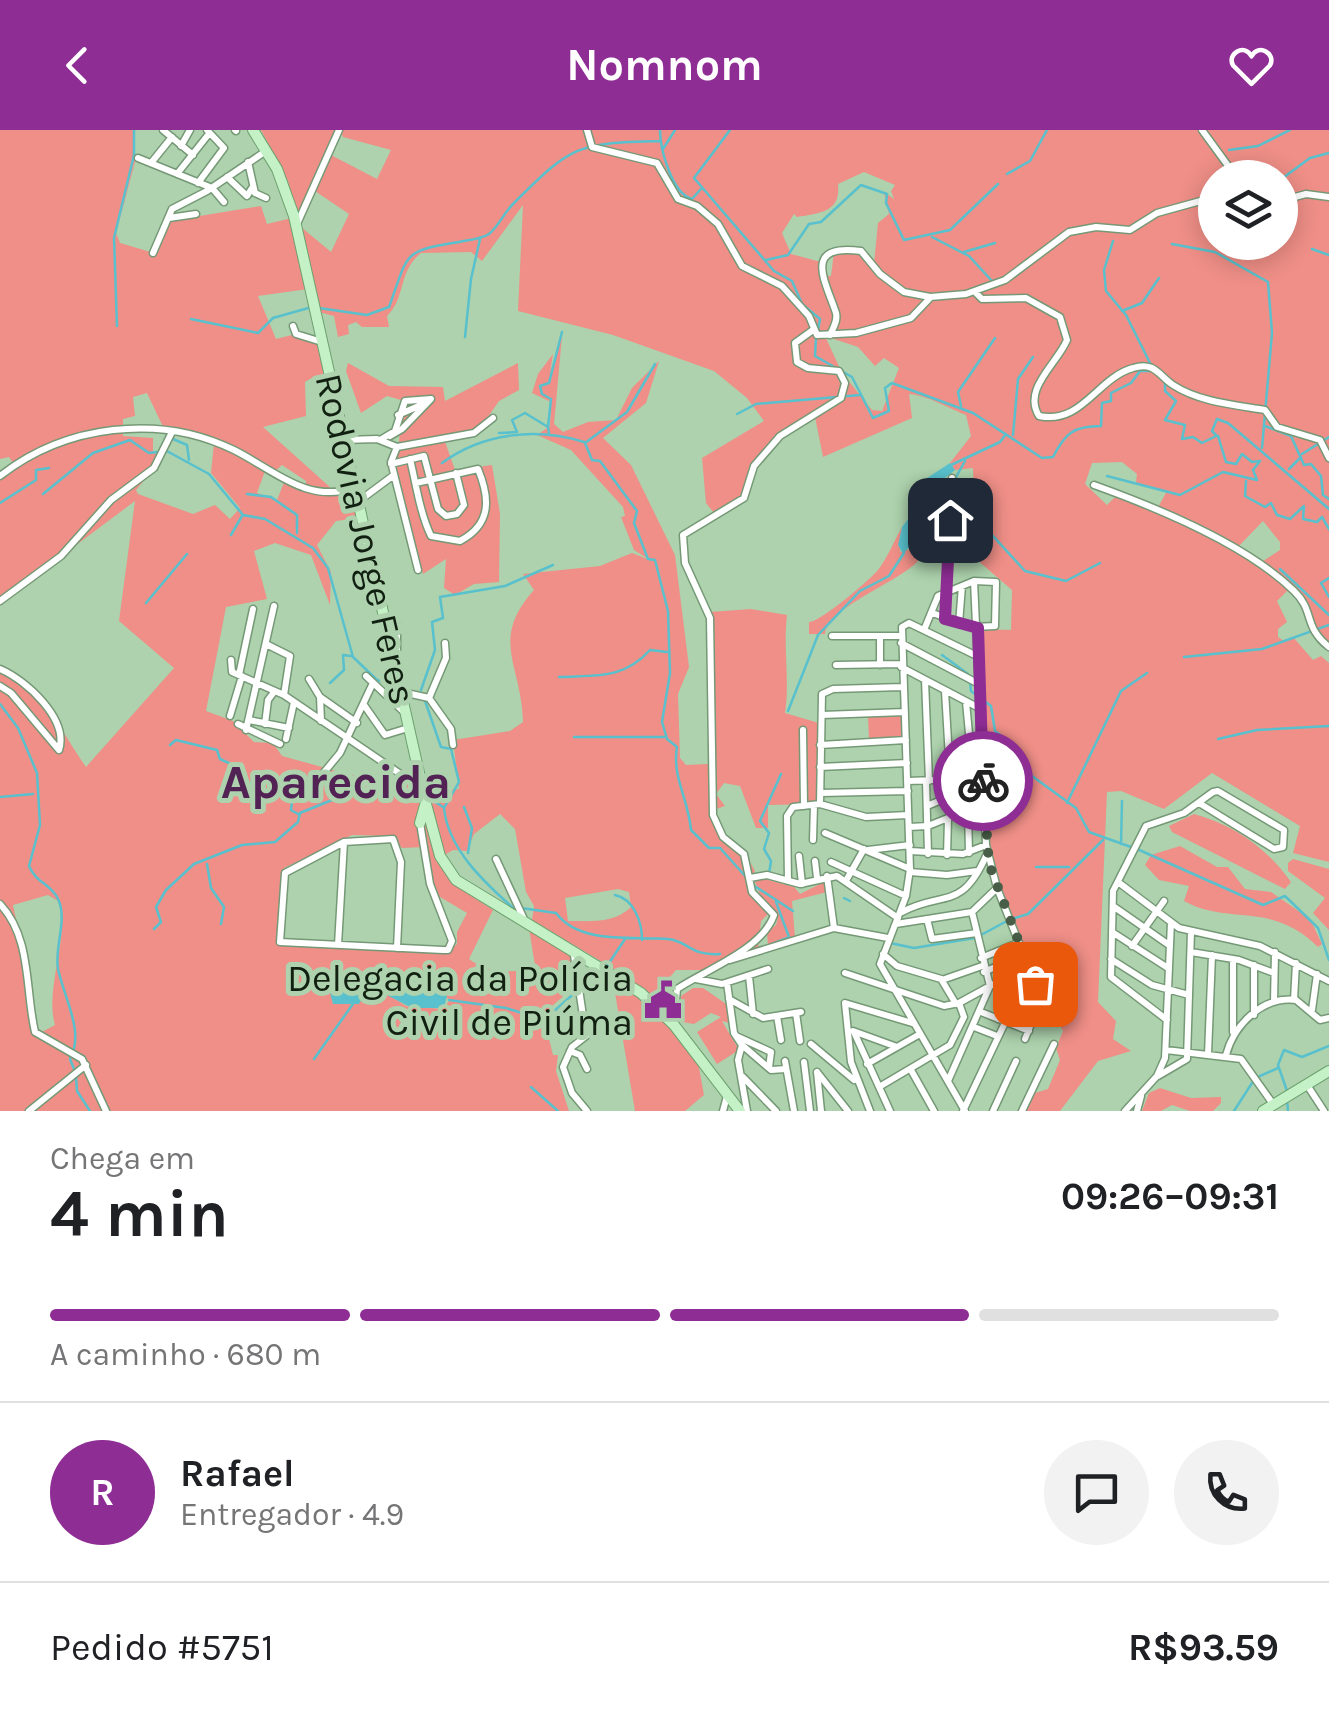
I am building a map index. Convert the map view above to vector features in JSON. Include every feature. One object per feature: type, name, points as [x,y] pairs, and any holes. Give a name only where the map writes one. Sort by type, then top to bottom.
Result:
[{"type":"main road","name":"Rodovia Jorge Feres","points":[[253,130],[266,150],[296,225],[426,804],[424,820]]},
{"type":"main road","points":[[424,820],[456,880],[632,986],[674,1026],[725,1105],[744,1111]]},
{"type":"main road","points":[[1274,1107],[1329,1071]]},
{"type":"street","points":[[163,130],[193,155]]},
{"type":"street","points":[[181,146],[190,130]]},
{"type":"street","points":[[296,225],[339,130]]},
{"type":"street","points":[[587,130],[592,146],[654,160],[678,199],[697,206],[718,224],[742,266],[782,286],[811,319],[815,332]]},
{"type":"street","points":[[1202,130],[1224,160]]},
{"type":"street","points":[[177,174],[208,132],[224,148],[198,182]]},
{"type":"street","points":[[151,164],[172,137]]},
{"type":"street","points":[[153,253],[174,207],[212,188],[266,150]]},
{"type":"street","points":[[138,158],[212,188],[224,202]]},
{"type":"street","points":[[248,162],[252,186],[259,197],[266,198]]},
{"type":"street","points":[[227,177],[247,196],[252,186]]},
{"type":"street","points":[[1298,196],[1329,197]]},
{"type":"street","points":[[830,336],[837,317],[820,272],[823,261],[834,252],[860,250],[897,288],[930,297],[976,292],[1004,280],[1069,232],[1096,227],[1130,230],[1157,213],[1198,202]]},
{"type":"street","points":[[167,218],[196,214]]},
{"type":"street","points":[[976,292],[982,298],[1026,298],[1054,309],[1060,317],[1067,340],[1038,385],[1034,408],[1042,418],[1074,412],[1133,368],[1153,368],[1176,387],[1219,403],[1264,410],[1277,427],[1320,440],[1329,458]]},
{"type":"street","points":[[729,960],[772,920],[773,911],[755,896],[746,857],[723,837],[713,815],[710,618],[686,567],[682,540],[688,528],[744,498],[754,466],[780,436],[841,398],[844,383],[839,372],[808,368],[797,362],[795,343],[815,332],[830,336],[856,334],[911,318],[930,297]]},
{"type":"street","points":[[293,326],[296,334],[322,342]]},
{"type":"street","points":[[344,440],[379,440],[390,436],[430,402],[398,415],[396,430],[390,436]]},
{"type":"street","points":[[379,440],[397,447],[477,432],[492,418]]},
{"type":"street","points":[[0,476],[62,440],[151,426],[228,447],[307,490],[328,495],[355,488]]},
{"type":"street","points":[[0,601],[62,556],[111,500],[158,465],[172,432]]},
{"type":"street","points":[[397,447],[391,464],[418,570]]},
{"type":"street","points":[[391,464],[424,456],[440,512],[452,516],[464,502],[456,473]]},
{"type":"street","points":[[410,459],[416,483],[429,533],[441,540],[460,541],[481,525],[487,501],[480,470],[416,483]]},
{"type":"street","points":[[358,502],[394,475]]},
{"type":"street","points":[[945,619],[950,591],[952,478]]},
{"type":"street","points":[[1094,485],[1194,526],[1280,578],[1307,604],[1310,629],[1329,648]]},
{"type":"street","points":[[406,518],[424,514]]},
{"type":"street","points":[[924,630],[936,599],[974,581],[994,581],[998,586],[998,622],[994,627],[960,624],[932,613]]},
{"type":"street","points":[[974,581],[986,848],[997,888],[1035,984],[1002,1020]]},
{"type":"street","points":[[960,624],[962,586]]},
{"type":"street","points":[[246,730],[274,606]]},
{"type":"street","points":[[230,716],[253,609]]},
{"type":"street","points":[[964,1110],[880,969],[882,954],[906,896],[910,870],[902,625],[908,623],[979,658]]},
{"type":"street","points":[[396,624],[400,664],[396,670]]},
{"type":"street","points":[[832,636],[900,640],[980,684]]},
{"type":"street","points":[[880,636],[880,664]]},
{"type":"street","points":[[430,698],[446,658],[445,643]]},
{"type":"street","points":[[268,645],[290,656],[279,693]]},
{"type":"street","points":[[230,660],[230,670],[294,702],[347,740],[400,770],[422,789]]},
{"type":"street","points":[[836,665],[901,665],[981,709]]},
{"type":"street","points":[[0,669],[22,682],[48,710],[60,749],[53,748],[12,693],[0,686]]},
{"type":"street","points":[[366,676],[406,714]]},
{"type":"street","points":[[309,678],[320,697],[356,723]]},
{"type":"street","points":[[925,680],[928,854]]},
{"type":"street","points":[[306,794],[347,740],[372,685]]},
{"type":"street","points":[[813,840],[820,793],[822,694],[903,687]]},
{"type":"street","points":[[945,690],[950,774]]},
{"type":"street","points":[[400,692],[412,691],[430,698],[451,730],[453,745]]},
{"type":"street","points":[[265,724],[269,696],[279,693]]},
{"type":"street","points":[[320,697],[322,722]]},
{"type":"street","points":[[238,724],[283,742],[294,702]]},
{"type":"street","points":[[966,702],[972,765]]},
{"type":"street","points":[[364,704],[385,734],[409,727]]},
{"type":"street","points":[[822,715],[904,712]]},
{"type":"street","points":[[249,720],[289,728]]},
{"type":"street","points":[[803,730],[804,806]]},
{"type":"street","points":[[820,745],[906,740]]},
{"type":"street","points":[[820,767],[907,763]]},
{"type":"street","points":[[908,781],[928,781],[983,764]]},
{"type":"street","points":[[927,806],[984,782]]},
{"type":"street","points":[[820,793],[908,791]]},
{"type":"street","points":[[1166,1020],[1113,981],[1113,906],[1118,882],[1147,824],[1180,815],[1198,803],[1220,792],[1284,830],[1283,847],[1273,848],[1198,803]]},
{"type":"street","points":[[908,827],[928,826],[984,803]]},
{"type":"street","points":[[788,882],[788,813],[817,805],[859,817],[908,815]]},
{"type":"street","points":[[968,810],[969,853]]},
{"type":"street","points":[[947,854],[948,818]]},
{"type":"street","points":[[397,948],[399,846],[384,837],[344,842],[285,872],[280,942],[397,948],[442,950],[450,948],[452,940],[430,884],[424,820]]},
{"type":"street","points":[[825,833],[910,870],[947,876],[979,870]]},
{"type":"street","points":[[338,945],[344,842]]},
{"type":"street","points":[[865,850],[910,848],[928,854],[947,854],[986,848]]},
{"type":"street","points":[[898,918],[957,895],[979,870],[986,848]]},
{"type":"street","points":[[846,880],[865,850]]},
{"type":"street","points":[[799,856],[802,884]]},
{"type":"street","points":[[496,859],[506,890],[530,926]]},
{"type":"street","points":[[815,861],[817,878]]},
{"type":"street","points":[[831,862],[906,896]]},
{"type":"street","points":[[750,878],[766,876],[802,884],[827,876],[846,880],[898,918],[927,919],[972,912],[997,888]]},
{"type":"street","points":[[827,876],[834,925]]},
{"type":"street","points":[[1118,882],[1170,922],[1192,931],[1243,940],[1329,981]]},
{"type":"street","points":[[1132,946],[1164,901]]},
{"type":"street","points":[[0,904],[13,925],[30,980],[35,1032],[70,1049],[86,1065],[106,1111]]},
{"type":"street","points":[[1113,906],[1169,945]]},
{"type":"street","points":[[972,912],[982,965],[992,985],[1040,1006],[1028,1035],[981,1012]]},
{"type":"street","points":[[927,919],[929,936],[935,939],[977,932]]},
{"type":"street","points":[[1157,1076],[1166,1050],[1170,922]]},
{"type":"street","points":[[674,1026],[674,993],[729,960],[834,925],[888,938]]},
{"type":"street","points":[[1125,1111],[1157,1076],[1186,1060],[1192,931]]},
{"type":"street","points":[[1112,932],[1168,968]]},
{"type":"street","points":[[982,965],[1018,943]]},
{"type":"street","points":[[573,951],[586,1036],[570,1050],[564,1074],[572,1093],[587,1111]]},
{"type":"street","points":[[1191,952],[1233,959],[1274,973]]},
{"type":"street","points":[[1274,1002],[1275,952]]},
{"type":"street","points":[[879,1087],[934,1056],[957,1033],[964,1017],[940,980],[891,963],[882,954]]},
{"type":"street","points":[[1208,1054],[1212,955]]},
{"type":"street","points":[[940,980],[1022,956]]},
{"type":"street","points":[[1112,959],[1168,991],[1190,994]]},
{"type":"street","points":[[1226,1055],[1233,1032],[1233,959]]},
{"type":"street","points":[[1294,1000],[1296,962]]},
{"type":"street","points":[[1254,965],[1254,1015]]},
{"type":"street","points":[[845,972],[944,1006],[958,1004],[1028,967]]},
{"type":"street","points":[[695,979],[727,982],[768,969]]},
{"type":"street","points":[[1312,1010],[1317,974]]},
{"type":"street","points":[[750,976],[753,1014]]},
{"type":"street","points":[[727,982],[735,1036],[769,1068],[804,1064],[810,1110]]},
{"type":"street","points":[[948,1081],[992,985]]},
{"type":"street","points":[[964,1110],[997,1036],[1009,992]]},
{"type":"street","points":[[728,998],[753,1014],[778,1016],[798,1012],[800,1040]]},
{"type":"street","points":[[1233,1032],[1274,1002],[1294,1000],[1312,1010],[1320,1020],[1329,1018]]},
{"type":"street","points":[[870,1111],[858,1085],[845,1002],[913,1023]]},
{"type":"street","points":[[1013,1006],[1036,1016]]},
{"type":"street","points":[[778,1016],[781,1040]]},
{"type":"street","points":[[974,1026],[997,1036]]},
{"type":"street","points":[[851,1030],[897,1047]]},
{"type":"street","points":[[851,1030],[890,1111]]},
{"type":"street","points":[[866,1064],[920,1034]]},
{"type":"street","points":[[735,1036],[771,1052],[769,1068]]},
{"type":"street","points":[[811,1044],[858,1085]]},
{"type":"street","points":[[1022,1111],[1054,1044]]},
{"type":"street","points":[[744,1111],[738,1060],[745,1047]]},
{"type":"street","points":[[570,1050],[580,1055],[587,1069]]},
{"type":"street","points":[[1166,1050],[1226,1055],[1249,1065],[1274,1107]]},
{"type":"street","points":[[994,1111],[1016,1061]]},
{"type":"street","points":[[30,1111],[86,1065]]},
{"type":"street","points":[[786,1066],[792,1111],[822,1110],[816,1072],[848,1111]]},
{"type":"street","points":[[910,1070],[934,1111]]},
{"type":"street","points":[[742,1076],[776,1111]]},
{"type":"street","points":[[1307,1084],[1324,1111]]},
{"type":"street","points":[[1136,1111],[1140,1095]]},
{"type":"shaded area","points":[[0,130],[135,130],[135,162],[116,233],[120,243],[154,253],[169,221],[261,206],[267,224],[292,218],[308,289],[258,296],[276,339],[292,335],[319,341],[328,383],[315,376],[305,382],[306,416],[263,427],[332,489],[352,488],[359,518],[336,521],[317,545],[331,572],[330,605],[311,555],[275,543],[254,551],[267,599],[226,607],[206,711],[233,721],[254,742],[273,743],[282,756],[351,775],[419,784],[436,858],[456,886],[493,910],[469,959],[501,971],[535,966],[529,928],[581,957],[574,984],[543,1015],[553,1055],[558,1055],[556,1071],[569,1111],[0,1111],[0,668],[38,697],[86,767],[174,668],[119,621],[135,501],[0,602],[0,475],[13,463],[9,457],[0,459]],"holes":[[[147,393],[166,433],[214,443],[211,473],[240,508],[230,519],[215,505],[193,514],[138,494],[136,490],[161,460],[153,451],[153,438],[123,436],[123,419],[135,416],[133,397]],[[282,465],[306,481],[306,491],[285,480],[277,500],[257,493],[265,471],[272,474]],[[352,835],[391,836],[402,848],[425,847],[435,894],[467,913],[457,932],[457,944],[446,954],[277,945],[284,868]],[[48,895],[58,901],[61,931],[53,995],[55,1025],[42,1032],[32,1027],[29,980],[13,905]],[[349,974],[359,1004],[333,1004],[328,980]],[[383,976],[429,981],[449,1001],[443,1009],[406,1006],[379,988]]]},
{"type":"shaded area","points":[[261,130],[337,130],[329,154],[377,179],[391,150],[343,137],[340,130],[1329,130],[1329,648],[1310,632],[1308,605],[1287,591],[1277,601],[1287,622],[1278,629],[1278,637],[1284,641],[1293,637],[1313,660],[1321,656],[1329,663],[1329,862],[1293,853],[1300,826],[1212,773],[1164,809],[1121,791],[1107,792],[1098,1002],[1116,1021],[1113,1039],[1131,1051],[1098,1061],[1060,1111],[1021,1111],[1031,1088],[1035,1093],[1048,1089],[1060,1060],[1056,1048],[1063,1031],[1036,983],[990,861],[979,629],[1011,630],[1012,590],[976,559],[973,468],[955,470],[950,463],[971,436],[966,415],[909,394],[912,418],[823,457],[815,417],[790,430],[770,448],[756,470],[747,496],[714,513],[706,503],[702,458],[764,421],[747,398],[714,371],[613,335],[518,311],[523,205],[482,261],[471,252],[421,253],[409,268],[387,316],[389,327],[362,327],[356,322],[348,325],[349,334],[338,337],[334,316],[319,312],[288,181]],"holes":[[[864,172],[895,185],[891,191],[894,199],[884,192],[889,214],[878,223],[874,264],[857,249],[834,252],[831,276],[821,275],[821,262],[791,254],[782,233],[794,214],[814,214],[833,206],[838,184]],[[315,191],[349,214],[331,252],[301,227],[301,216]],[[825,336],[858,347],[875,366],[884,358],[899,368],[882,411],[872,410],[842,373]],[[1122,462],[1137,474],[1136,483],[1167,491],[1156,511],[1119,493],[1107,505],[1085,484],[1092,463]],[[1263,521],[1280,542],[1280,550],[1260,563],[1236,549]]]},
{"type":"shaded area","points":[[562,336],[554,424],[563,432],[588,422],[616,420],[632,388],[659,361],[646,403],[603,438],[631,465],[675,555],[689,667],[678,694],[680,758],[686,765],[708,764],[710,612],[751,609],[787,615],[785,713],[822,724],[821,804],[768,805],[768,828],[756,828],[740,786],[724,783],[716,794],[725,806],[713,810],[722,830],[755,871],[748,882],[761,897],[755,882],[761,878],[794,887],[800,894],[826,881],[827,892],[792,901],[795,938],[768,946],[767,932],[776,925],[778,917],[762,900],[770,912],[761,921],[758,949],[707,970],[676,970],[652,998],[629,978],[532,920],[534,906],[526,892],[515,829],[500,814],[474,834],[467,851],[453,850],[443,856],[426,792],[459,789],[453,740],[510,731],[523,722],[510,639],[513,624],[534,590],[523,574],[600,566],[632,553],[650,560],[634,550],[621,517],[625,516],[623,507],[571,450],[537,435],[550,426],[551,402],[532,393],[538,374],[553,354],[550,373]],"holes":[[[618,889],[629,892],[631,907],[617,916],[568,921],[565,898]]]},
{"type":"shaded area","points":[[348,363],[389,386],[443,387],[445,401],[518,363],[519,390],[499,401],[477,433],[443,436],[455,470],[492,465],[500,514],[499,582],[474,584],[455,595],[444,588],[446,559],[423,574],[391,448],[399,444],[401,400],[387,396],[361,413],[346,371]]},
{"type":"shaded area","points":[[902,527],[900,552],[911,549],[925,532],[917,562],[850,605],[829,624],[825,634],[809,634],[809,622],[833,609],[878,570]]},
{"type":"shaded area","points":[[901,715],[902,738],[869,739],[868,717]]},
{"type":"shaded area","points":[[1194,814],[1223,824],[1248,839],[1291,882],[1285,889],[1172,832],[1169,826]]},
{"type":"shaded area","points":[[1180,846],[1217,867],[1228,867],[1245,889],[1271,892],[1310,919],[1322,944],[1318,947],[1301,933],[1267,918],[1217,912],[1184,901],[1189,886],[1159,880],[1145,865],[1151,855]]},
{"type":"shaded area","points":[[1293,859],[1329,869],[1329,930],[1313,913],[1325,898],[1288,871],[1288,863]]},
{"type":"shaded area","points":[[612,975],[652,1006],[703,1066],[699,1068],[704,1095],[685,1111],[635,1111]]},
{"type":"shaded area","points":[[693,988],[703,988],[729,1006],[733,1024],[722,1021],[739,1050],[717,1064],[697,1032],[721,1017],[711,1013],[694,1024],[683,1022],[681,996]]},
{"type":"shaded area","points":[[1160,1088],[1191,1098],[1221,1097],[1221,1103],[1213,1111],[1190,1111],[1172,1105],[1161,1111],[1142,1111],[1149,1093]]},
{"type":"water","points":[[950,463],[955,470],[945,478],[937,517],[903,554],[898,545],[902,527],[918,506],[924,480]]},
{"type":"water","points":[[349,974],[372,975],[374,980],[359,1004],[333,1004],[327,981]]},
{"type":"water","points":[[383,976],[423,978],[449,987],[444,1008],[412,1008],[381,992]]},
{"type":"waterway","points":[[117,326],[114,238],[134,155],[134,130]]},
{"type":"waterway","points":[[660,130],[665,159],[679,189],[692,199],[701,189]]},
{"type":"waterway","points":[[663,149],[675,130]]},
{"type":"waterway","points":[[730,130],[694,178],[774,271],[792,281],[802,304],[820,319],[818,330]]},
{"type":"waterway","points":[[1007,174],[1030,161],[1047,130]]},
{"type":"waterway","points":[[1229,150],[1258,146],[1290,130]]},
{"type":"waterway","points":[[319,308],[367,315],[389,307],[405,265],[417,252],[489,234],[513,204],[563,159],[592,146],[660,141]]},
{"type":"waterway","points":[[1298,167],[1310,158],[1329,153]]},
{"type":"waterway","points":[[766,260],[788,255],[809,224],[821,222],[861,185],[887,194],[886,203],[904,240],[950,230],[998,184]]},
{"type":"waterway","points":[[932,237],[969,256],[992,281]]},
{"type":"waterway","points":[[465,337],[480,239]]},
{"type":"waterway","points":[[1113,241],[1104,270],[1106,291],[1126,315],[1151,365]]},
{"type":"waterway","points":[[964,252],[995,243]]},
{"type":"waterway","points":[[1172,244],[1215,252],[1268,282],[1272,333],[1262,448]]},
{"type":"waterway","points":[[1312,249],[1329,255]]},
{"type":"waterway","points":[[1122,311],[1142,303],[1159,278]]},
{"type":"waterway","points":[[191,319],[258,333],[273,318],[312,307]]},
{"type":"waterway","points":[[548,427],[551,399],[542,394],[540,386],[549,383],[562,332]]},
{"type":"waterway","points":[[816,338],[815,356],[852,377],[873,418],[889,411],[885,388],[892,383],[973,413],[1042,458],[1053,457],[1071,433],[1101,426],[1102,403],[1111,401],[1111,393],[1131,383],[1140,371],[1153,371]]},
{"type":"waterway","points":[[961,406],[958,392],[995,338]]},
{"type":"waterway","points":[[1013,435],[1018,379],[1033,357]]},
{"type":"waterway","points":[[585,443],[627,412],[655,364]]},
{"type":"waterway","points":[[1165,380],[1165,391],[1176,401],[1165,420],[1185,425],[1182,439],[1193,437],[1202,443],[1216,436]]},
{"type":"waterway","points":[[737,414],[756,404],[860,395]]},
{"type":"waterway","points":[[499,433],[517,432],[512,420],[525,413],[548,427],[549,434]]},
{"type":"waterway","points":[[1216,435],[1212,431],[1217,419],[1228,423],[1329,509]]},
{"type":"waterway","points":[[1265,426],[1291,436],[1304,465],[1311,464],[1321,476],[1323,495],[1329,499]]},
{"type":"waterway","points":[[949,466],[1000,442],[1006,434]]},
{"type":"waterway","points":[[442,463],[474,445],[510,436],[547,435],[584,442]]},
{"type":"waterway","points":[[1107,476],[1180,495],[1223,472],[1257,480],[1253,470],[1260,461],[1252,462],[1242,454],[1236,464],[1226,462],[1218,436]]},
{"type":"waterway","points":[[1302,454],[1329,437]]},
{"type":"waterway","points":[[173,439],[187,445],[189,460]]},
{"type":"waterway","points":[[43,494],[93,453],[130,440],[149,453],[157,452]]},
{"type":"waterway","points":[[585,443],[592,460],[600,461],[637,511],[634,523],[648,559],[655,560],[668,611],[670,673],[662,722],[667,739],[677,747],[677,768],[691,830],[709,848],[720,848],[747,878]]},
{"type":"waterway","points":[[165,450],[209,474],[243,515],[265,519],[313,548],[328,568],[353,657],[376,679],[396,689]]},
{"type":"waterway","points":[[1289,469],[1301,457]]},
{"type":"waterway","points":[[965,461],[956,477],[961,501],[1025,571],[1066,581],[1100,563]]},
{"type":"waterway","points":[[0,503],[36,480],[36,470],[49,468]]},
{"type":"waterway","points":[[1246,481],[1245,496],[1265,507],[1271,503],[1277,515],[1290,519],[1304,506],[1303,519],[1317,522],[1322,517],[1329,529]]},
{"type":"waterway","points":[[247,494],[271,497],[297,515],[297,533]]},
{"type":"waterway","points":[[231,535],[242,516]]},
{"type":"waterway","points":[[788,711],[818,635],[860,591],[889,576],[904,553]]},
{"type":"waterway","points":[[146,603],[187,554]]},
{"type":"waterway","points":[[421,690],[435,650],[432,622],[443,618],[440,597],[505,586],[553,565]]},
{"type":"waterway","points":[[1280,569],[1329,615]]},
{"type":"waterway","points":[[1329,578],[1321,583],[1329,597]]},
{"type":"waterway","points":[[1184,657],[1262,649],[1329,625]]},
{"type":"waterway","points":[[559,677],[608,674],[629,667],[650,650],[667,652]]},
{"type":"waterway","points":[[330,683],[344,670],[343,655],[351,656]]},
{"type":"waterway","points":[[942,655],[968,674]]},
{"type":"waterway","points":[[1067,803],[1121,691],[1147,673]]},
{"type":"waterway","points":[[970,681],[971,691],[991,706],[995,731],[1016,747],[1032,776],[1076,808],[1089,832],[1131,847]]},
{"type":"waterway","points":[[424,698],[441,747],[451,749],[459,782],[444,808],[452,837],[479,876],[513,908]]},
{"type":"waterway","points":[[0,704],[18,728],[37,773],[40,825],[29,866],[55,894],[61,907],[57,961],[74,1026],[70,1059],[74,1069]]},
{"type":"waterway","points":[[1218,739],[1257,730],[1329,726]]},
{"type":"waterway","points":[[574,737],[664,737]]},
{"type":"waterway","points":[[170,745],[176,740],[217,750],[220,759],[233,765],[238,784],[275,782],[293,793],[291,810],[298,814]]},
{"type":"waterway","points":[[987,762],[1019,780],[1031,776]]},
{"type":"waterway","points":[[769,874],[771,861],[764,849],[769,833],[760,821],[781,774]]},
{"type":"waterway","points":[[154,929],[161,922],[156,907],[166,890],[194,864],[242,845],[275,842],[298,822],[300,813],[332,800],[345,782],[390,786],[421,797]]},
{"type":"waterway","points":[[0,797],[33,794]]},
{"type":"waterway","points":[[429,798],[443,807]]},
{"type":"waterway","points":[[1121,844],[1122,801]]},
{"type":"waterway","points":[[464,807],[472,828],[468,853]]},
{"type":"waterway","points":[[1012,919],[1028,914],[1103,840]]},
{"type":"waterway","points":[[1137,849],[1263,905],[1285,896],[1318,928],[1329,960]]},
{"type":"waterway","points":[[207,864],[211,888],[224,907],[221,924]]},
{"type":"waterway","points":[[1036,867],[1069,867]]},
{"type":"waterway","points":[[753,885],[793,911]]},
{"type":"waterway","points":[[615,895],[636,912],[642,940]]},
{"type":"waterway","points":[[844,898],[850,901]]},
{"type":"waterway","points":[[776,902],[789,937]]},
{"type":"waterway","points":[[521,908],[556,913],[566,923],[592,934],[668,939],[695,951],[720,954]]},
{"type":"waterway","points":[[981,935],[1007,921]]},
{"type":"waterway","points":[[772,944],[787,938]]},
{"type":"waterway","points":[[890,943],[914,948],[975,938]]},
{"type":"waterway","points":[[607,966],[625,939]]},
{"type":"waterway","points":[[583,986],[601,971]]},
{"type":"waterway","points":[[449,1000],[506,1008],[544,1020],[578,990]]},
{"type":"waterway","points":[[314,1059],[355,1001]]},
{"type":"waterway","points":[[1287,1091],[1278,1065],[1284,1050],[1302,1057],[1329,1046]]},
{"type":"waterway","points":[[1260,1076],[1278,1068]]},
{"type":"waterway","points":[[76,1077],[77,1091],[90,1111]]},
{"type":"waterway","points":[[1234,1111],[1252,1083]]},
{"type":"waterway","points":[[531,1087],[558,1111]]},
{"type":"waterway","points":[[1287,1099],[1288,1111]]},
{"type":"way so far","points":[[983,781],[989,864],[1035,984]]},
{"type":"place","name":"Delegacia da Polícia Civil de Piúma","points":[[663,1000]]},
{"type":"district","name":"Aparecida","points":[[336,781]]},
{"type":"route","points":[[950,520],[950,591],[945,619],[978,628],[983,781]]}]
